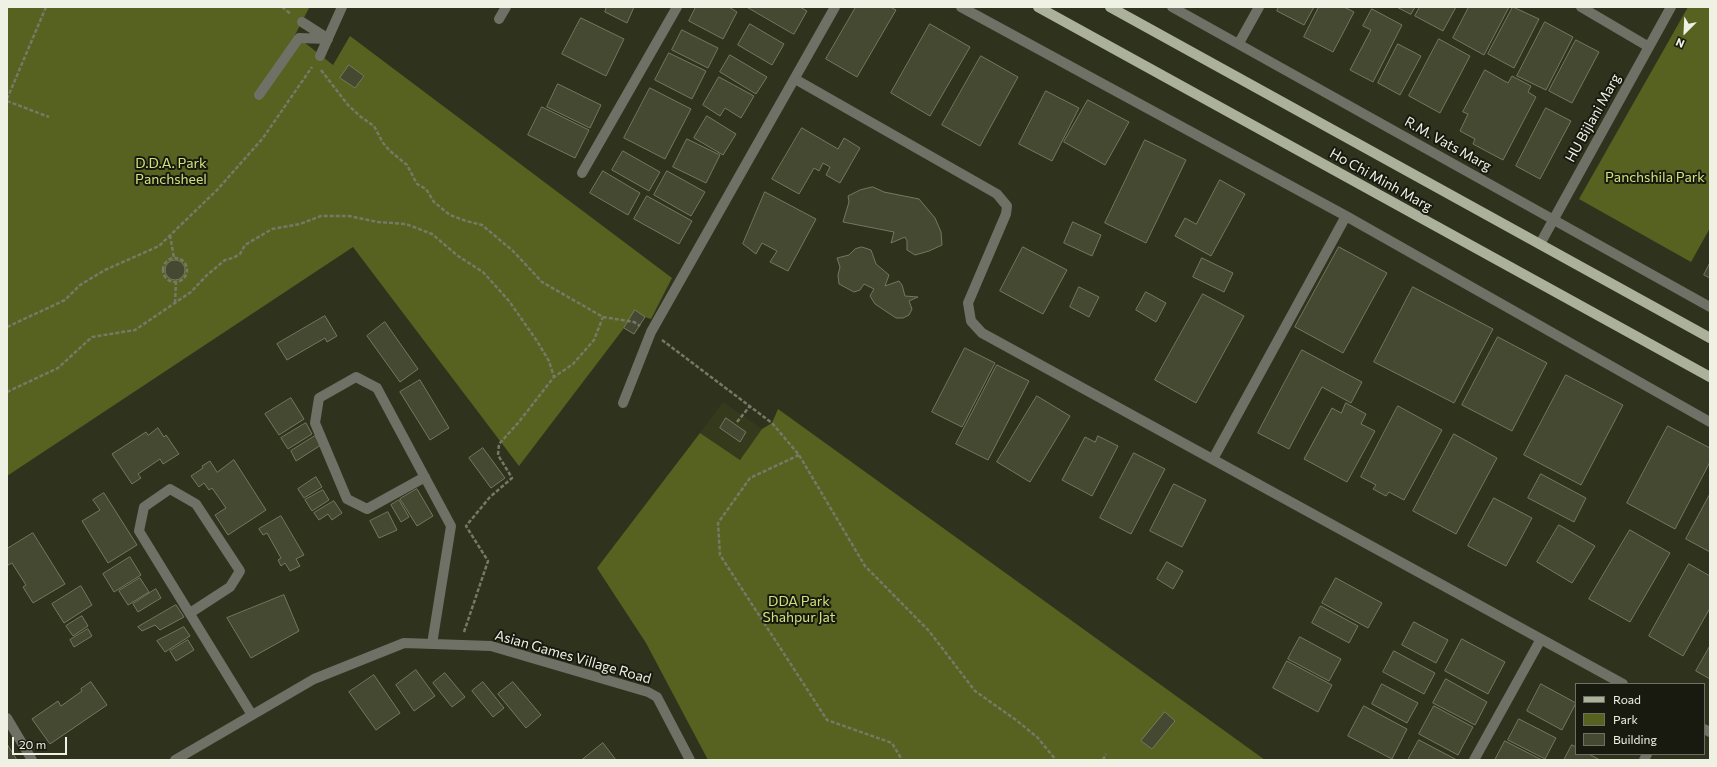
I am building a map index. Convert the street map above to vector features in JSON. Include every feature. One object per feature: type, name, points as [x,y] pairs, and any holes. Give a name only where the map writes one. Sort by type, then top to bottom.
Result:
[{"type":"main road","name":"Ho Chi Minh Marg","points":[[1038,7],[1710,377]]},
{"type":"main road","name":"Ho Chi Minh Marg","points":[[1110,7],[1710,338]]},
{"type":"street","points":[[318,58],[342,7]]},
{"type":"street","points":[[500,19],[506,7]]},
{"type":"street","points":[[582,173],[677,7]]},
{"type":"street","points":[[623,403],[651,332],[835,7]]},
{"type":"street","points":[[960,7],[1346,216],[1710,422]]},
{"type":"street","name":"R.M. Vats Marg","points":[[1172,7],[1710,307]]},
{"type":"street","points":[[1239,43],[1259,7]]},
{"type":"street","points":[[1581,7],[1649,46]]},
{"type":"street","name":"HU Bijlani Marg","points":[[1540,244],[1671,7]]},
{"type":"street","points":[[302,22],[328,39]]},
{"type":"street","points":[[259,95],[299,38],[328,39]]},
{"type":"street","points":[[794,79],[997,194],[1004,200],[1007,206],[1006,214],[968,303],[971,320],[982,333],[1621,683]]},
{"type":"street","points":[[1213,459],[1346,216]]},
{"type":"street","points":[[425,477],[367,509],[348,499],[315,423],[319,398],[356,377],[377,388],[452,526],[432,644]]},
{"type":"street","points":[[190,613],[230,587],[240,571],[196,504],[170,489],[144,507],[139,531],[252,715]]},
{"type":"street","points":[[1474,760],[1541,639]]},
{"type":"street","name":"Asian Games Village Road","points":[[175,760],[314,679],[404,643],[491,646],[648,692],[657,698],[690,760]]},
{"type":"street","points":[[7,718],[32,760]]},
{"type":"path","points":[[46,7],[7,100],[50,117]]},
{"type":"path","points":[[7,327],[65,300],[80,285],[105,270],[159,246],[217,190],[263,138],[318,58]]},
{"type":"path","points":[[319,67],[348,105],[361,118],[374,126],[383,143],[407,165],[417,184],[426,189],[434,202],[450,215],[466,222],[482,225],[513,251],[542,282],[603,317],[634,322]]},
{"type":"path","points":[[7,392],[58,368],[92,337],[135,330],[191,292],[207,275],[225,260],[240,254],[244,245],[272,230],[300,224],[321,216],[349,216],[378,222],[406,224],[432,234],[458,256],[483,272],[509,301],[549,361],[554,377]]},
{"type":"path","points":[[170,235],[174,258]]},
{"type":"path","points":[[174,258],[182,260],[186,264],[187,269],[183,279],[176,281],[168,280],[163,270],[167,261],[174,258]]},
{"type":"path","points":[[174,303],[176,281]]},
{"type":"path","points":[[460,645],[488,561],[466,526],[490,497],[512,478],[498,455],[499,444],[518,424],[554,377],[574,364],[594,340],[603,317]]},
{"type":"path","points":[[651,332],[772,423],[799,455],[864,566],[929,631],[975,690],[1016,720],[1036,738],[1056,760]]},
{"type":"path","points":[[737,422],[750,406]]},
{"type":"path","points":[[799,455],[750,478],[718,524],[720,555],[828,720],[892,744],[902,760]]},
{"type":"path","points":[[1103,760],[1106,754]]},
{"type":"shaded area","points":[[723,402],[762,429],[740,460],[700,433]]},
{"type":"green space","name":"D.D.A. Park Panchsheel","points":[[7,7],[307,7],[309,8],[295,35],[333,65],[350,36],[672,278],[651,319],[645,317],[634,334],[624,328],[519,466],[353,247],[7,476]]},
{"type":"green space","name":"Panchshila Park","points":[[1688,7],[1710,7],[1710,228],[1691,262],[1579,199]]},
{"type":"green space","name":"DDA Park Shahpur Jat","points":[[778,409],[1265,760],[708,760],[646,643],[597,568],[700,433],[740,460],[762,429],[772,423]]},
{"type":"building","points":[[607,7],[634,7],[627,23],[605,12]]},
{"type":"building","points":[[696,7],[729,7],[737,12],[723,39],[689,21]]},
{"type":"building","points":[[747,7],[800,7],[807,11],[794,34]]},
{"type":"building","points":[[856,7],[890,7],[896,10],[857,77],[826,59]]},
{"type":"building","points":[[1279,7],[1314,7],[1304,25],[1277,11]]},
{"type":"building","points":[[1319,7],[1344,7],[1354,12],[1333,52],[1304,37]]},
{"type":"building","points":[[1397,7],[1415,7],[1411,14]]},
{"type":"building","points":[[1420,7],[1456,7],[1443,31],[1415,16]]},
{"type":"building","points":[[1469,7],[1509,7],[1484,55],[1453,38]]},
{"type":"building","points":[[1513,7],[1539,19],[1514,68],[1488,54]]},
{"type":"building","points":[[1372,9],[1402,25],[1373,82],[1350,70],[1371,30],[1363,26]]},
{"type":"building","points":[[581,18],[624,39],[606,76],[562,54]]},
{"type":"building","points":[[1545,22],[1573,37],[1546,90],[1517,76]]},
{"type":"building","points":[[750,24],[784,44],[772,65],[738,45]]},
{"type":"building","points":[[930,24],[970,47],[930,116],[891,93]]},
{"type":"building","points":[[682,30],[718,48],[708,68],[672,50]]},
{"type":"building","points":[[1439,39],[1470,56],[1440,113],[1409,96]]},
{"type":"building","points":[[1576,40],[1599,52],[1572,103],[1549,91]]},
{"type":"building","points":[[1398,44],[1421,56],[1400,95],[1378,83]]},
{"type":"building","points":[[669,53],[706,71],[692,99],[655,80]]},
{"type":"building","points":[[730,55],[767,77],[756,94],[720,72]]},
{"type":"building","points":[[981,56],[1018,77],[980,146],[942,125]]},
{"type":"building","points":[[349,65],[364,76],[355,88],[340,78]]},
{"type":"building","points":[[1485,70],[1508,83],[1512,76],[1531,86],[1528,92],[1536,97],[1503,160],[1473,144],[1475,139],[1460,131],[1468,114],[1463,112]]},
{"type":"building","points":[[719,77],[754,96],[741,118],[725,108],[720,116],[703,105]]},
{"type":"building","points":[[558,84],[601,105],[590,128],[547,107]]},
{"type":"building","points":[[650,88],[691,109],[665,159],[624,138]]},
{"type":"building","points":[[1046,91],[1079,108],[1052,161],[1019,144]]},
{"type":"building","points":[[1088,100],[1129,122],[1105,165],[1064,142]]},
{"type":"building","points":[[542,107],[589,130],[575,158],[528,135]]},
{"type":"building","points":[[1546,108],[1571,121],[1540,179],[1516,166]]},
{"type":"building","points":[[707,116],[736,134],[723,155],[694,138]]},
{"type":"building","points":[[802,128],[838,149],[844,138],[860,148],[840,183],[826,175],[830,167],[823,163],[819,171],[814,168],[799,194],[772,179]]},
{"type":"building","points":[[687,139],[720,155],[706,183],[673,167]]},
{"type":"building","points":[[1145,140],[1186,160],[1146,243],[1105,223]]},
{"type":"building","points":[[623,151],[660,172],[649,191],[612,170]]},
{"type":"building","points":[[603,171],[640,193],[628,215],[590,193]]},
{"type":"building","points":[[667,171],[705,192],[691,216],[654,195]]},
{"type":"building","points":[[1220,180],[1245,194],[1211,256],[1175,236],[1185,218],[1196,224]]},
{"type":"building","points":[[873,187],[884,192],[919,199],[935,218],[941,232],[942,245],[915,255],[907,250],[907,241],[905,237],[891,243],[894,232],[843,222],[849,202],[848,196],[860,190]]},
{"type":"building","points":[[765,192],[816,219],[788,271],[770,262],[777,251],[762,243],[756,254],[743,244]]},
{"type":"building","points":[[647,196],[692,221],[679,244],[634,219]]},
{"type":"building","points":[[1073,222],[1101,235],[1092,256],[1064,243]]},
{"type":"building","points":[[862,247],[871,250],[876,264],[889,275],[885,286],[899,281],[902,285],[905,296],[918,297],[909,301],[912,309],[909,315],[903,318],[896,318],[875,304],[870,296],[874,289],[864,284],[860,290],[854,292],[839,284],[838,275],[840,267],[837,258],[849,255],[855,249]]},
{"type":"building","points":[[1023,247],[1067,270],[1043,314],[1000,291]]},
{"type":"building","points":[[1339,247],[1387,273],[1343,353],[1295,327]]},
{"type":"building","points":[[1202,258],[1233,273],[1224,292],[1193,277]]},
{"type":"building","points":[[175,260],[182,263],[185,270],[182,277],[175,280],[168,277],[165,270],[168,263]]},
{"type":"building","points":[[1710,263],[1710,278],[1704,275]]},
{"type":"building","points":[[1079,287],[1099,297],[1089,317],[1070,307]]},
{"type":"building","points":[[1413,287],[1493,329],[1454,403],[1374,362]]},
{"type":"building","points":[[1146,292],[1166,303],[1156,322],[1136,310]]},
{"type":"building","points":[[1203,294],[1244,316],[1196,403],[1155,380]]},
{"type":"building","points":[[635,310],[645,317],[634,334],[624,328]]},
{"type":"building","points":[[325,316],[337,336],[327,342],[325,338],[287,360],[277,344]]},
{"type":"building","points":[[385,322],[418,369],[400,382],[367,336]]},
{"type":"building","points":[[1498,337],[1547,363],[1512,431],[1462,405]]},
{"type":"building","points":[[965,348],[995,363],[962,427],[932,412]]},
{"type":"building","points":[[1302,350],[1362,382],[1351,403],[1322,387],[1289,449],[1258,433]]},
{"type":"building","points":[[997,365],[1029,381],[988,460],[956,444]]},
{"type":"building","points":[[1566,375],[1623,405],[1581,485],[1524,455]]},
{"type":"building","points":[[420,380],[449,428],[430,440],[400,392]]},
{"type":"building","points":[[1037,396],[1070,416],[1030,482],[997,462]]},
{"type":"building","points":[[291,398],[304,419],[279,435],[265,414]]},
{"type":"building","points":[[1346,403],[1366,414],[1361,424],[1375,431],[1347,482],[1304,459],[1332,408],[1341,413]]},
{"type":"building","points":[[1398,406],[1442,430],[1404,500],[1389,492],[1386,496],[1373,489],[1376,485],[1361,477]]},
{"type":"building","points":[[726,418],[746,432],[740,442],[720,428]]},
{"type":"building","points":[[306,423],[312,434],[288,449],[281,438]]},
{"type":"building","points":[[1668,426],[1710,448],[1710,462],[1675,529],[1627,503]]},
{"type":"building","points":[[158,428],[164,437],[166,435],[179,454],[163,464],[160,459],[138,474],[141,478],[132,484],[112,454],[146,432],[148,435]]},
{"type":"building","points":[[1454,434],[1497,458],[1456,534],[1413,511]]},
{"type":"building","points":[[315,436],[321,445],[296,461],[291,451]]},
{"type":"building","points":[[1098,436],[1118,446],[1092,496],[1062,480],[1085,437],[1095,442]]},
{"type":"building","points":[[483,448],[505,478],[491,488],[469,458]]},
{"type":"building","points":[[1134,453],[1165,469],[1131,534],[1100,518]]},
{"type":"building","points":[[234,460],[266,510],[228,535],[215,515],[226,508],[212,488],[209,490],[204,483],[199,487],[191,476],[210,461],[217,472]]},
{"type":"building","points":[[1541,474],[1586,498],[1574,522],[1528,498]]},
{"type":"building","points":[[316,477],[322,487],[304,498],[298,489]]},
{"type":"building","points":[[1174,484],[1206,500],[1182,547],[1150,531]]},
{"type":"building","points":[[417,489],[433,516],[417,526],[400,499]]},
{"type":"building","points":[[323,490],[329,500],[312,511],[305,500]]},
{"type":"building","points":[[104,493],[137,545],[108,563],[82,521],[100,510],[93,500]]},
{"type":"building","points":[[1710,494],[1710,552],[1686,539]]},
{"type":"building","points":[[1494,498],[1532,518],[1506,566],[1468,546]]},
{"type":"building","points":[[399,500],[409,517],[401,522],[391,505]]},
{"type":"building","points":[[334,501],[342,513],[332,520],[328,514],[319,520],[314,513]]},
{"type":"building","points":[[388,512],[397,530],[379,538],[370,521]]},
{"type":"building","points":[[281,516],[304,555],[296,559],[300,566],[290,571],[285,563],[281,566],[278,560],[281,558],[267,533],[263,535],[259,529]]},
{"type":"building","points":[[1559,525],[1595,546],[1572,583],[1537,562]]},
{"type":"building","points":[[1630,530],[1670,553],[1630,622],[1589,599]]},
{"type":"building","points":[[33,533],[65,584],[33,603],[23,587],[26,585],[12,563],[8,565],[7,563],[7,549]]},
{"type":"building","points":[[130,557],[141,575],[114,592],[103,574]]},
{"type":"building","points":[[1167,562],[1183,571],[1173,589],[1157,579]]},
{"type":"building","points":[[1689,564],[1710,576],[1710,608],[1683,656],[1649,636]]},
{"type":"building","points":[[140,578],[149,592],[128,605],[119,591]]},
{"type":"building","points":[[1336,578],[1382,603],[1368,628],[1322,603]]},
{"type":"building","points":[[81,586],[92,605],[64,623],[52,604]]},
{"type":"building","points":[[156,589],[161,598],[138,612],[133,604]]},
{"type":"building","points":[[284,595],[299,631],[251,658],[227,618]]},
{"type":"building","points":[[176,605],[184,617],[160,630],[155,625],[142,631],[138,627]]},
{"type":"building","points":[[1321,606],[1358,626],[1349,643],[1312,623]]},
{"type":"building","points":[[82,616],[88,626],[73,636],[66,626]]},
{"type":"building","points":[[1414,622],[1448,640],[1436,663],[1402,645]]},
{"type":"building","points":[[184,627],[190,636],[165,652],[157,641]]},
{"type":"building","points":[[88,629],[92,636],[74,647],[70,640]]},
{"type":"building","points":[[1300,637],[1341,659],[1329,681],[1288,659]]},
{"type":"building","points":[[1462,639],[1505,662],[1488,694],[1445,671]]},
{"type":"building","points":[[188,640],[194,650],[176,661],[170,651]]},
{"type":"building","points":[[1710,646],[1710,679],[1696,671]]},
{"type":"building","points":[[1394,651],[1435,673],[1424,694],[1383,672]]},
{"type":"building","points":[[1287,661],[1332,685],[1318,712],[1273,688]]},
{"type":"building","points":[[416,670],[435,696],[414,711],[396,685]]},
{"type":"building","points":[[445,673],[465,697],[452,707],[433,683]]},
{"type":"building","points":[[374,675],[400,713],[376,730],[349,692]]},
{"type":"building","points":[[1446,679],[1487,702],[1475,725],[1433,703]]},
{"type":"building","points":[[91,682],[107,705],[50,744],[32,719],[58,701],[61,706],[82,691],[81,689]]},
{"type":"building","points":[[483,682],[504,708],[493,717],[472,691]]},
{"type":"building","points":[[513,682],[541,715],[526,728],[498,694]]},
{"type":"building","points":[[1382,684],[1418,703],[1407,723],[1372,704]]},
{"type":"building","points":[[1541,684],[1575,702],[1562,730],[1527,711]]},
{"type":"building","points":[[1364,706],[1407,729],[1392,759],[1348,736]]},
{"type":"building","points":[[1434,706],[1473,727],[1458,755],[1419,734]]},
{"type":"building","points":[[1165,712],[1175,721],[1152,749],[1141,741]]},
{"type":"building","points":[[1519,719],[1556,738],[1545,759],[1508,740]]},
{"type":"building","points":[[1419,740],[1457,760],[1408,760]]},
{"type":"building","points":[[1505,741],[1542,760],[1495,760]]},
{"type":"building","points":[[603,743],[616,760],[582,760]]},
{"type":"building","points":[[7,744],[17,760],[7,760]]},
{"type":"building","points":[[1572,745],[1575,746],[1575,755],[1591,755],[1600,760],[1564,760]]}]
